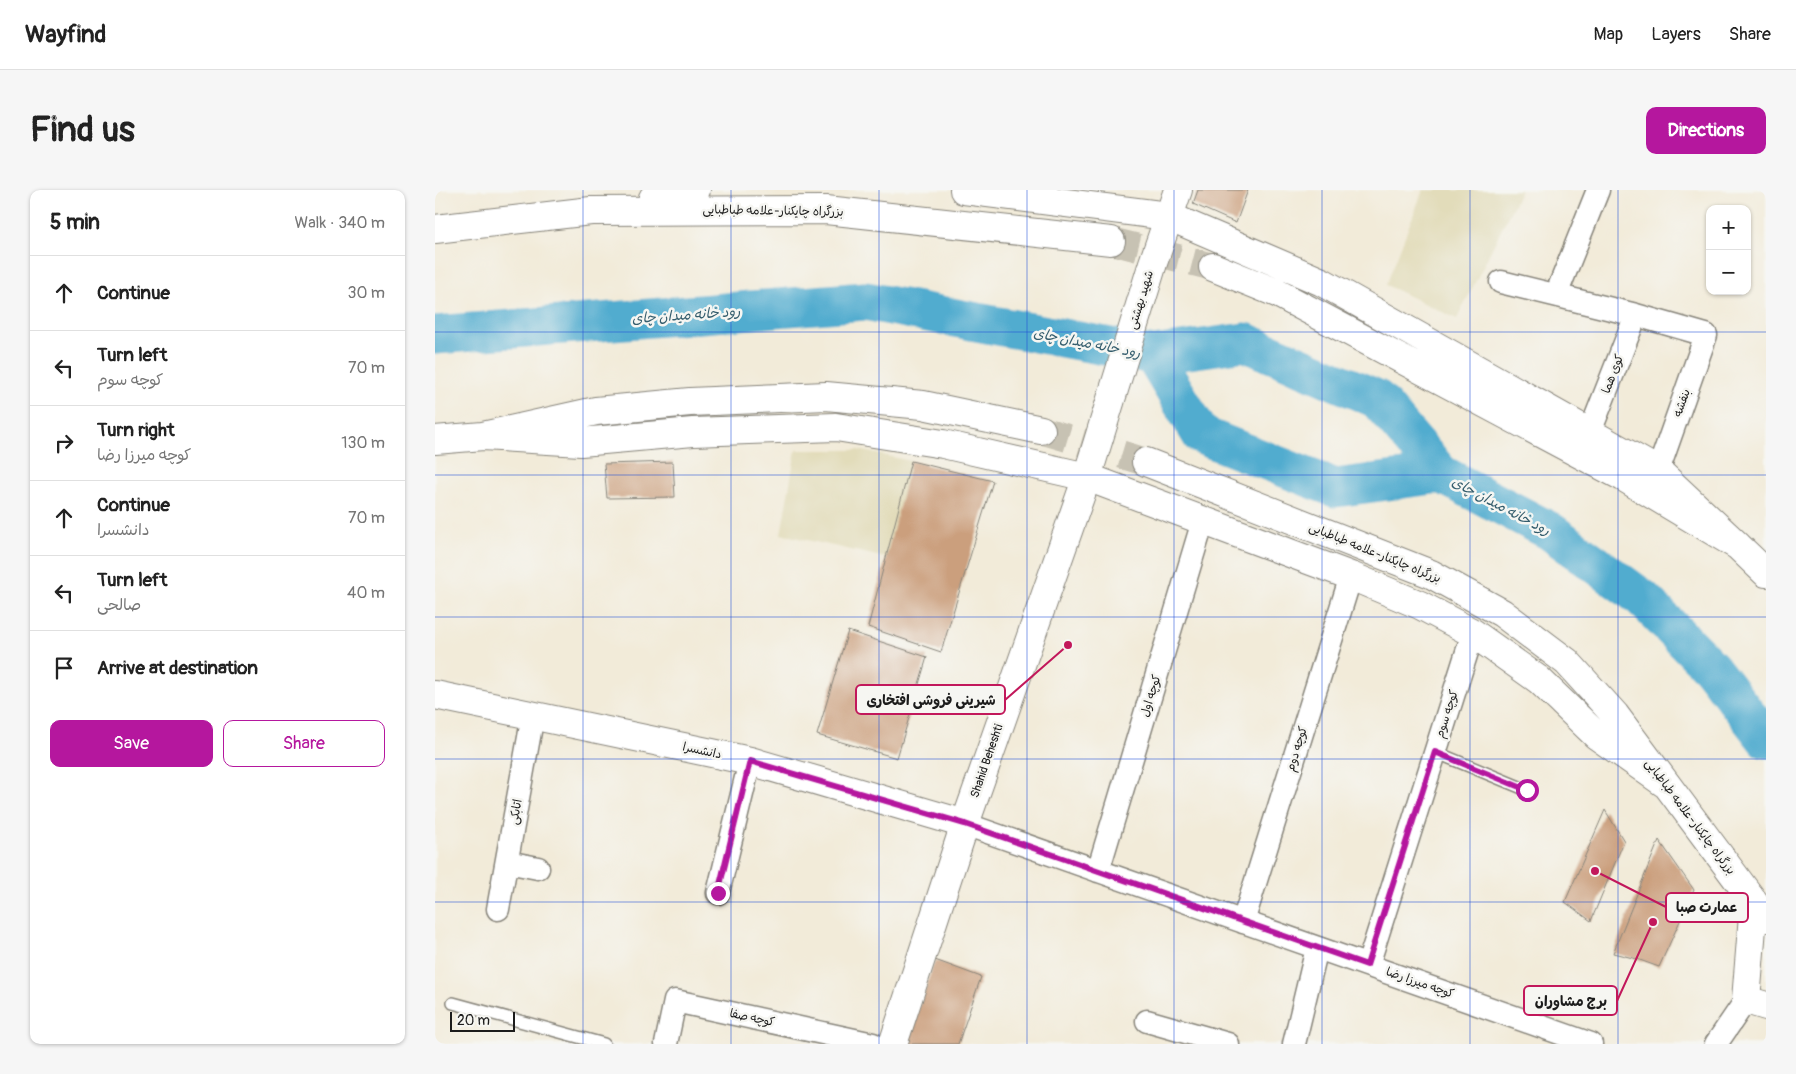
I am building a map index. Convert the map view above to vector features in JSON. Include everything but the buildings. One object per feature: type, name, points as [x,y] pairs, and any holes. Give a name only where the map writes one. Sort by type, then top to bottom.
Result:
[{"type":"main road","points":[[591,211],[648,194],[696,190]]},
{"type":"main road","points":[[964,190],[1169,216],[1322,282],[1658,471],[1766,573]]},
{"type":"main road","name":"شهید بهشتی","points":[[1104,423],[1153,263],[1178,190]]},
{"type":"main road","name":"بزرگراه چایکنار-علامه طباطبایی","points":[[435,229],[591,211],[826,210],[1111,241]]},
{"type":"main road","points":[[1213,267],[1277,293],[1623,476],[1738,546]]},
{"type":"main road","points":[[435,440],[483,436],[597,411],[690,402],[826,396],[923,405],[1041,430]]},
{"type":"main road","name":"Shahid Beheshti","points":[[893,1044],[965,824],[1104,423]]},
{"type":"main road","points":[[483,436],[581,442],[693,432],[836,428],[943,444],[1087,476],[1351,576],[1420,605],[1473,634],[1539,680],[1596,735],[1664,783]]},
{"type":"main road","name":"بزرگراه چایکنار-علامه طباطبایی","points":[[1146,462],[1431,574],[1502,613],[1567,662],[1615,716],[1760,911]]},
{"type":"main road","name":"دانشسرا","points":[[435,695],[750,761],[965,824]]},
{"type":"main road","points":[[1756,1003],[1760,911]]},
{"type":"street","points":[[1555,295],[1598,190]]},
{"type":"street","points":[[1501,282],[1636,315]]},
{"type":"street","name":"کوی هما","points":[[1590,432],[1636,315]]},
{"type":"street","name":"بنفشه","points":[[1636,315],[1706,335],[1658,471]]},
{"type":"street","name":"کوچه اول","points":[[1098,871],[1203,521]]},
{"type":"street","name":"کوچه دوم","points":[[1243,922],[1351,576]]},
{"type":"street","name":"کوچه سوم","points":[[1367,965],[1473,634]]},
{"type":"street","name":"اتابکی","points":[[499,909],[533,715]]},
{"type":"street","points":[[718,893],[750,761]]},
{"type":"street","name":"کوچه میرزا رضا","points":[[965,824],[1591,1044]]},
{"type":"street","points":[[507,862],[538,868]]},
{"type":"street","points":[[1294,1044],[1317,948]]},
{"type":"street","name":"کوچه صفا","points":[[665,1044],[675,1001],[873,1044]]},
{"type":"street","points":[[1716,1044],[1756,1003]]},
{"type":"street","points":[[1147,1021],[1228,1044]]},
{"type":"lane","points":[[1435,752],[1527,790]]},
{"type":"lane","points":[[453,1003],[603,1044]]},
{"type":"shaded area","points":[[1423,190],[1521,190],[1457,319],[1386,285]]},
{"type":"shaded area","points":[[796,450],[858,450],[911,461],[886,558],[781,534]]},
{"type":"waterway","name":"رود خانه میدان چای","points":[[435,335],[865,301],[1153,355],[1201,435],[1335,488],[1441,474],[1550,531],[1642,598],[1711,668],[1766,739]]},
{"type":"waterway","points":[[1153,355],[1245,342],[1377,399],[1441,474]]},
{"type":"tunnel","points":[[1111,241],[1213,267]]},
{"type":"tunnel","points":[[1041,430],[1146,462]]},
{"type":"place","name":"شیرینی فروشی افتخاری","points":[[1068,645]]},
{"type":"place","name":"عمارت صبا","points":[[1595,871]]},
{"type":"place","name":"برج مشاوران","points":[[1653,922]]},
{"type":"route","points":[[718,893],[750,761],[965,824],[1367,965],[1435,752],[1527,790]]}]
